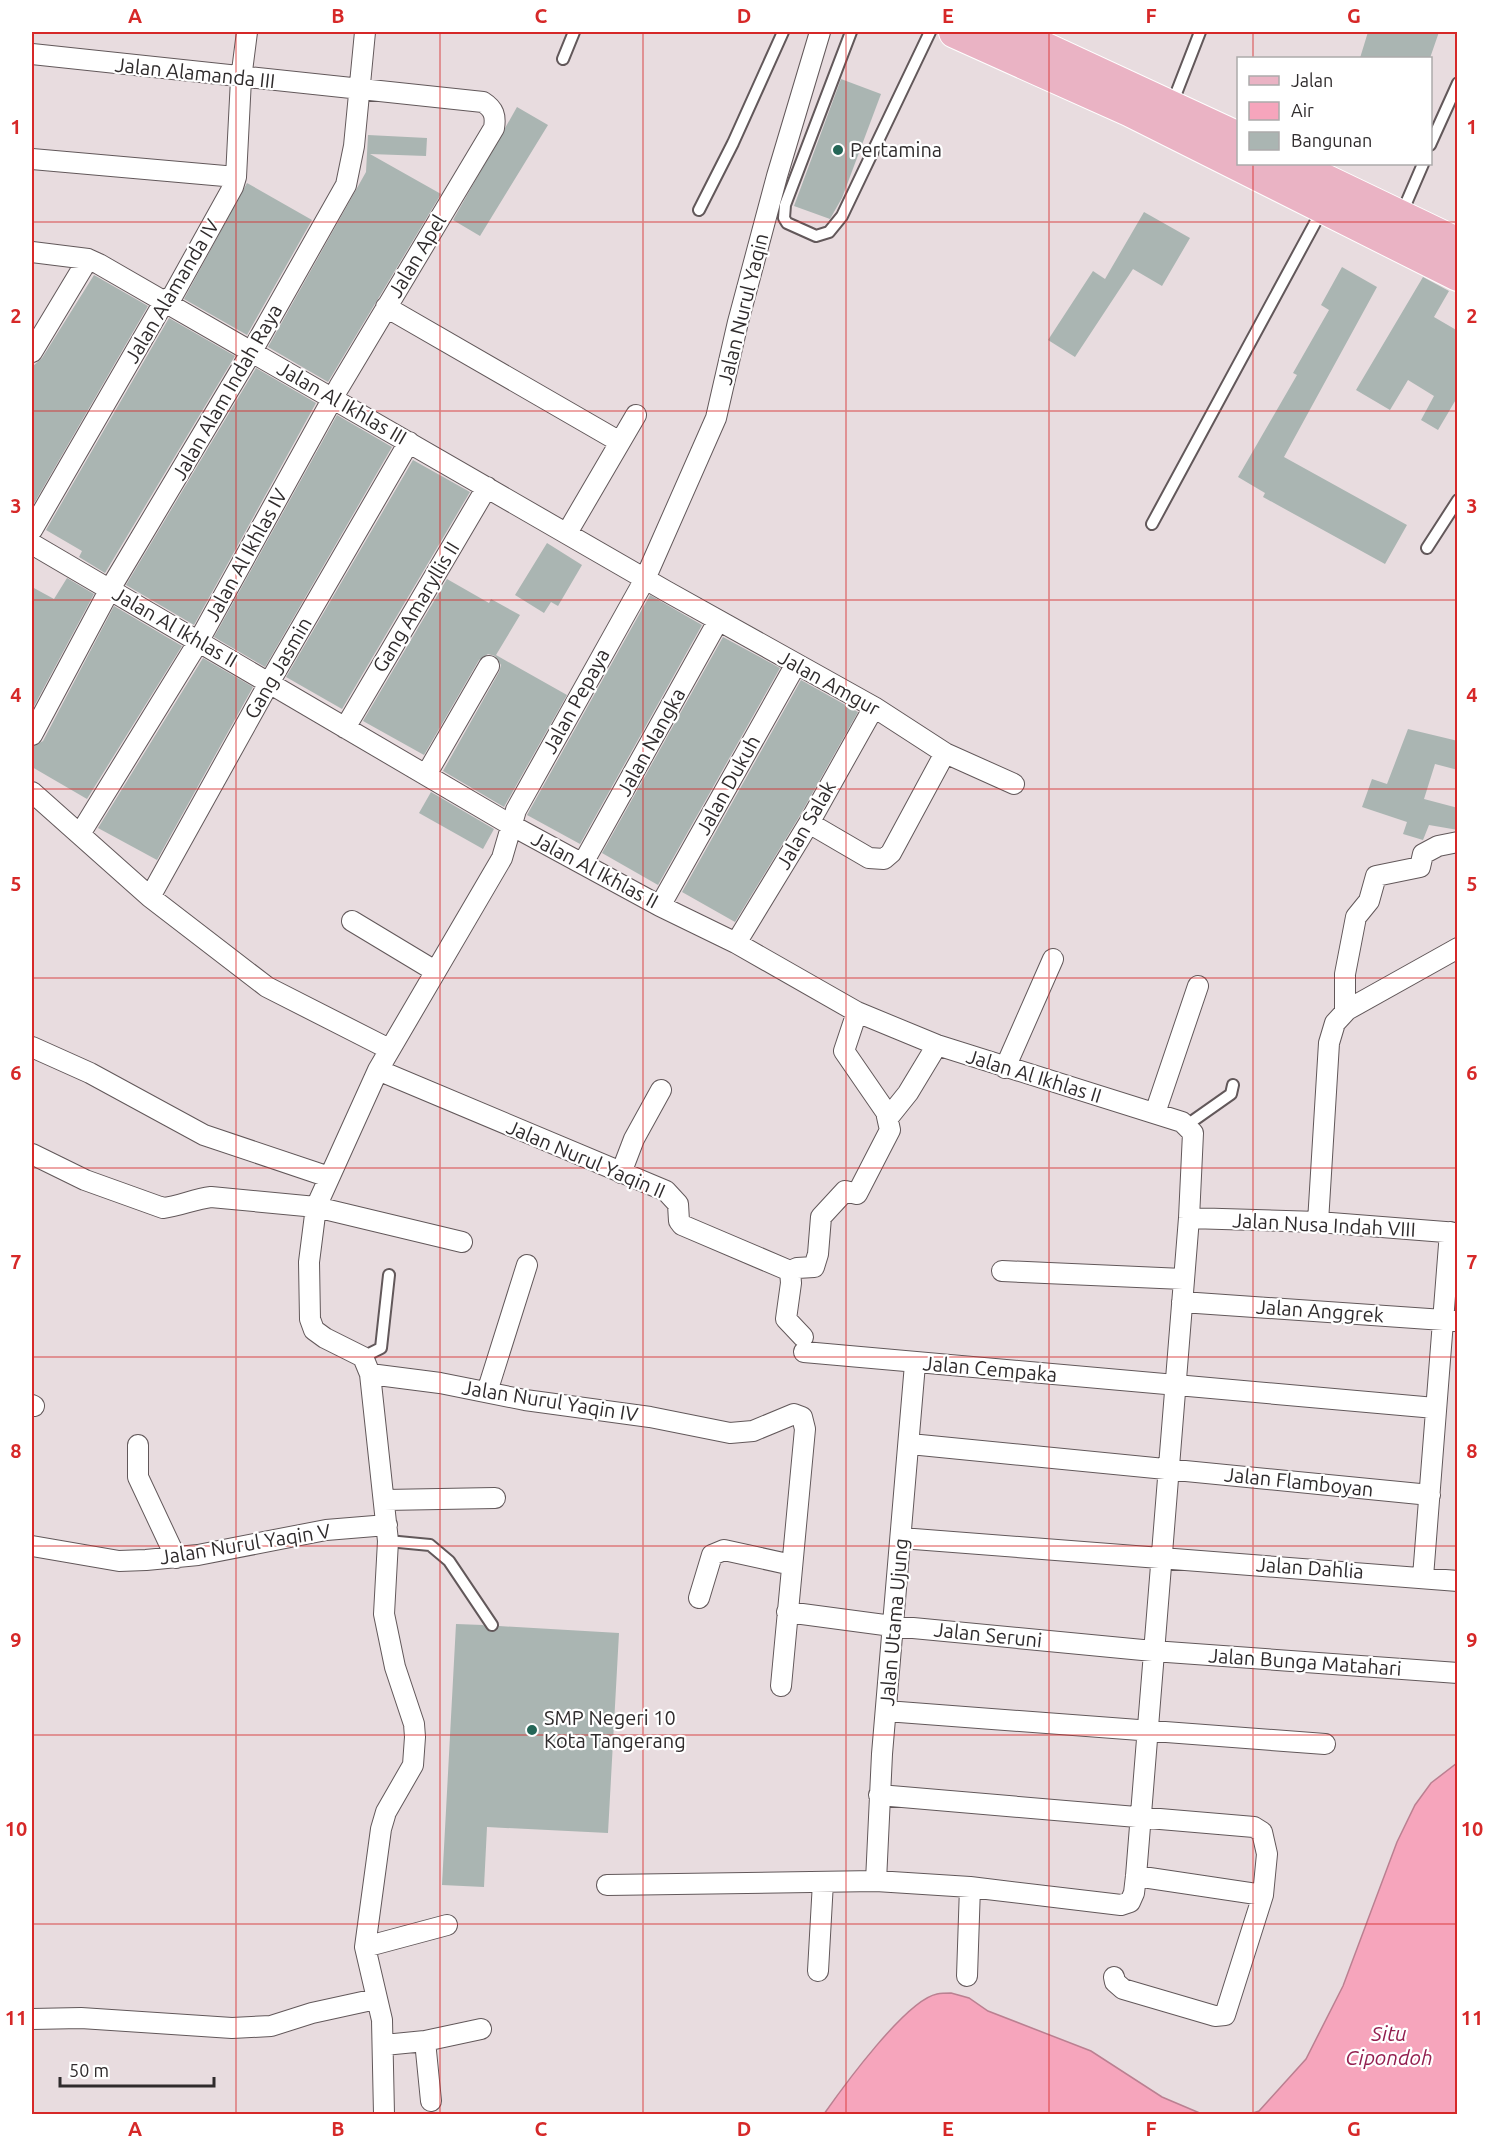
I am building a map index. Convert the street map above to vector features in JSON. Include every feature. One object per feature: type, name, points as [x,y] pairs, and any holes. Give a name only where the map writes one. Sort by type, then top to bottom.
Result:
[{"type":"main road","points":[[955,32],[1131,111],[1322,209],[1458,275]]},
{"type":"main road","points":[[1010,32],[1237,137]]},
{"type":"main road","points":[[1293,165],[1458,244]]},
{"type":"street","name":"Jalan Alamanda IV","points":[[32,530],[164,302],[173,295],[228,199],[236,177],[241,79],[247,32]]},
{"type":"street","name":"Jalan Alam Indah Raya","points":[[32,735],[110,589],[252,351],[346,186],[352,167],[365,32]]},
{"type":"street","name":"Jalan Nurul Yaqin","points":[[645,579],[716,418],[738,322],[777,176],[820,32]]},
{"type":"street","name":"Jalan Alamanda III","points":[[32,54],[241,79],[483,102],[494,113]]},
{"type":"street","name":"Jalan Apel","points":[[333,398],[494,128],[494,113]]},
{"type":"street","points":[[32,159],[236,177]]},
{"type":"street","name":"Jalan Al Ikhlas III","points":[[32,252],[88,259],[252,351],[645,579]]},
{"type":"street","points":[[32,352],[88,259]]},
{"type":"street","points":[[386,307],[620,442]]},
{"type":"street","name":"Jalan Al Ikhlas IV","points":[[80,834],[199,640],[333,398]]},
{"type":"street","points":[[567,533],[636,415]]},
{"type":"street","name":"Gang Jasmin","points":[[150,897],[269,684],[410,442]]},
{"type":"street","name":"Gang Amaryllis II","points":[[345,728],[487,487]]},
{"type":"street","name":"Jalan Al Ikhlas II","points":[[32,544],[511,825],[660,906],[736,943],[856,1012],[937,1045],[1155,1113],[1189,1127]]},
{"type":"street","name":"Jalan Amgur","points":[[645,579],[874,707],[945,753],[1014,784]]},
{"type":"street","name":"Jalan Pepaya","points":[[378,1070],[502,858],[516,810],[645,579]]},
{"type":"street","name":"Jalan Nangka","points":[[584,863],[718,621]]},
{"type":"street","name":"Jalan Dukuh","points":[[660,906],[796,664]]},
{"type":"street","points":[[426,775],[489,666]]},
{"type":"street","name":"Jalan Salak","points":[[736,943],[809,823],[874,707]]},
{"type":"street","points":[[809,823],[869,858],[884,859],[891,853],[945,753]]},
{"type":"street","points":[[32,792],[150,897],[267,987],[389,1049]]},
{"type":"street","points":[[1345,1012],[1345,975],[1356,917],[1369,901],[1377,876],[1420,867],[1423,854],[1438,846],[1458,842]]},
{"type":"street","points":[[352,921],[435,971]]},
{"type":"street","points":[[1318,1222],[1329,1044],[1335,1023],[1345,1012],[1458,948]]},
{"type":"street","points":[[1005,1068],[1053,959]]},
{"type":"street","points":[[1155,1113],[1198,986]]},
{"type":"street","points":[[790,1271],[797,1268],[814,1267],[818,1254],[821,1217],[845,1191],[857,1194],[890,1130],[888,1118],[844,1051],[856,1012]]},
{"type":"street","points":[[888,1118],[908,1093],[937,1045]]},
{"type":"street","points":[[32,1047],[90,1072],[204,1135],[329,1177]]},
{"type":"street","name":"Jalan Nurul Yaqin IV","points":[[378,1070],[316,1207],[309,1262],[310,1319],[314,1330],[366,1366],[525,1400],[650,1418],[730,1433],[753,1431],[794,1414],[802,1417],[805,1430],[792,1565]]},
{"type":"street","name":"Jalan Nurul Yaqin II","points":[[378,1070],[673,1197],[678,1204],[682,1225],[790,1271]]},
{"type":"street","points":[[621,1173],[634,1139],[661,1090]]},
{"type":"street","points":[[607,1885],[876,1881],[970,1887],[1122,1905],[1130,1902],[1134,1893],[1136,1876],[1183,1279],[1190,1218],[1193,1133],[1189,1127]]},
{"type":"street","points":[[32,1154],[85,1180],[163,1208],[177,1207],[195,1198],[210,1197],[316,1207],[462,1242]]},
{"type":"street","name":"Jalan Nusa Indah VIII","points":[[1190,1218],[1318,1222],[1454,1233]]},
{"type":"street","points":[[1423,1577],[1435,1408],[1450,1320],[1454,1233]]},
{"type":"street","points":[[487,1392],[527,1265]]},
{"type":"street","name":"Jalan Cempaka","points":[[790,1271],[791,1282],[786,1319],[804,1344],[915,1364],[1176,1384],[1435,1408]]},
{"type":"street","points":[[1002,1271],[1183,1279]]},
{"type":"street","name":"Jalan Anggrek","points":[[1182,1302],[1450,1320]]},
{"type":"street","name":"Jalan Utama Ujung","points":[[876,1881],[879,1795],[915,1364]]},
{"type":"street","points":[[366,1366],[388,1533],[384,1614],[395,1667],[414,1724],[415,1751],[408,1776],[386,1812],[381,1829],[365,1947],[382,2020],[384,2115]]},
{"type":"street","name":"Jalan Flamboyan","points":[[910,1444],[1430,1495]]},
{"type":"street","points":[[138,1446],[138,1477],[176,1557]]},
{"type":"street","points":[[385,1500],[495,1498]]},
{"type":"street","name":"Jalan Nurul Yaqin V","points":[[32,1546],[119,1561],[176,1557],[326,1530],[388,1533]]},
{"type":"street","name":"Jalan Dahlia","points":[[901,1538],[1458,1581]]},
{"type":"street","points":[[699,1598],[712,1555],[716,1551],[724,1550],[792,1565],[781,1686]]},
{"type":"street","name":"Jalan Seruni","points":[[787,1612],[892,1626],[1153,1651]]},
{"type":"street","name":"Jalan Bunga Matahari","points":[[1153,1651],[1458,1673]]},
{"type":"street","points":[[886,1711],[1324,1744]]},
{"type":"street","points":[[879,1795],[1254,1827],[1260,1830],[1264,1835],[1267,1854],[1263,1895],[1225,2014],[1215,2016],[1123,1989],[1115,1982],[1114,1977]]},
{"type":"street","points":[[1136,1876],[1263,1895]]},
{"type":"street","points":[[818,1971],[823,1882]]},
{"type":"street","points":[[967,1976],[970,1887]]},
{"type":"street","points":[[365,1947],[447,1925]]},
{"type":"street","points":[[32,2019],[81,2018],[232,2028],[256,2027],[376,1999]]},
{"type":"street","points":[[384,2044],[425,2041],[481,2029]]},
{"type":"street","points":[[425,2041],[431,2101]]},
{"type":"lane","points":[[563,59],[574,32]]},
{"type":"lane","points":[[699,210],[733,144],[783,32]]},
{"type":"lane","points":[[851,32],[784,209],[787,223],[820,236],[832,229],[842,216],[930,32]]},
{"type":"lane","points":[[1171,105],[1200,32]]},
{"type":"lane","points":[[1432,143],[1458,83]]},
{"type":"lane","points":[[1401,215],[1423,165]]},
{"type":"lane","points":[[1152,524],[1322,209]]},
{"type":"lane","points":[[1427,548],[1458,500]]},
{"type":"lane","points":[[1189,1127],[1231,1094],[1233,1085]]},
{"type":"lane","points":[[366,1366],[381,1348],[389,1275]]},
{"type":"lane","points":[[388,1533],[430,1545],[449,1561],[492,1625]]},
{"type":"water","name":"Situ Cipondoh","points":[[1457,1763],[1457,2114],[1250,2114],[1259,2111],[1306,2059],[1343,1986],[1397,1842],[1415,1805],[1431,1783]]},
{"type":"water","points":[[951,1993],[969,1998],[988,2011],[1091,2051],[1162,2097],[1202,2114],[824,2114],[876,2046],[909,2011],[937,1994]]},
{"type":"building","points":[[1368,32],[1439,32],[1430,57],[1360,57]]},
{"type":"building","name":"Pertamina","points":[[841,79],[881,94],[842,198],[830,219],[794,206]]},
{"type":"building","points":[[517,107],[548,125],[480,236],[453,220]]},
{"type":"building","points":[[368,135],[427,138],[426,156],[370,154],[441,194],[328,382],[268,347],[366,172]]},
{"type":"building","points":[[247,183],[312,220],[247,335],[184,299]]},
{"type":"building","points":[[1144,212],[1190,238],[1162,286],[1133,269],[1075,357],[1048,340],[1093,271],[1105,279]]},
{"type":"building","points":[[1342,267],[1377,287],[1284,457],[1407,525],[1385,564],[1263,497],[1265,493],[1238,477],[1297,375],[1293,373],[1329,310],[1321,305]]},
{"type":"building","points":[[94,275],[148,306],[32,507],[32,367],[42,358]]},
{"type":"building","points":[[1423,277],[1449,291],[1434,317],[1458,331],[1458,396],[1438,430],[1421,420],[1434,396],[1408,380],[1390,410],[1356,390]]},
{"type":"building","points":[[169,318],[235,356],[105,573],[79,557],[82,551],[46,530]]},
{"type":"building","points":[[256,368],[316,403],[194,625],[126,585]]},
{"type":"building","points":[[337,415],[392,447],[265,667],[214,637]]},
{"type":"building","points":[[413,460],[470,492],[342,709],[286,677]]},
{"type":"building","points":[[547,543],[582,565],[558,606],[551,602],[544,613],[515,595]]},
{"type":"building","points":[[67,578],[94,594],[32,710],[32,587],[54,599]]},
{"type":"building","points":[[447,579],[489,603],[491,599],[520,615],[496,655],[567,695],[504,807],[443,771],[499,672],[501,665],[495,656],[488,654],[479,660],[424,755],[363,721]]},
{"type":"building","points":[[650,595],[702,625],[580,844],[527,815]]},
{"type":"building","points":[[114,606],[182,646],[87,799],[32,767],[32,747],[43,741]]},
{"type":"building","points":[[723,637],[780,668],[658,885],[602,853]]},
{"type":"building","points":[[203,658],[253,687],[157,860],[98,828]]},
{"type":"building","points":[[801,680],[858,712],[799,817],[735,922],[682,892]]},
{"type":"building","points":[[1408,729],[1458,741],[1458,770],[1435,764],[1424,799],[1458,808],[1458,830],[1429,825],[1423,840],[1403,834],[1407,822],[1362,807],[1372,779],[1387,784]]},
{"type":"building","points":[[431,792],[494,829],[483,849],[419,813]]},
{"type":"building","name":"SMP Negeri 10 Kota Tangerang","points":[[456,1624],[483,1625],[492,1632],[499,1626],[619,1633],[608,1833],[487,1827],[484,1887],[442,1885]]},
{"type":"place","name":"Pertamina","points":[[838,150]]},
{"type":"place","name":"SMP Negeri 10 Kota Tangerang","points":[[532,1730]]}]
